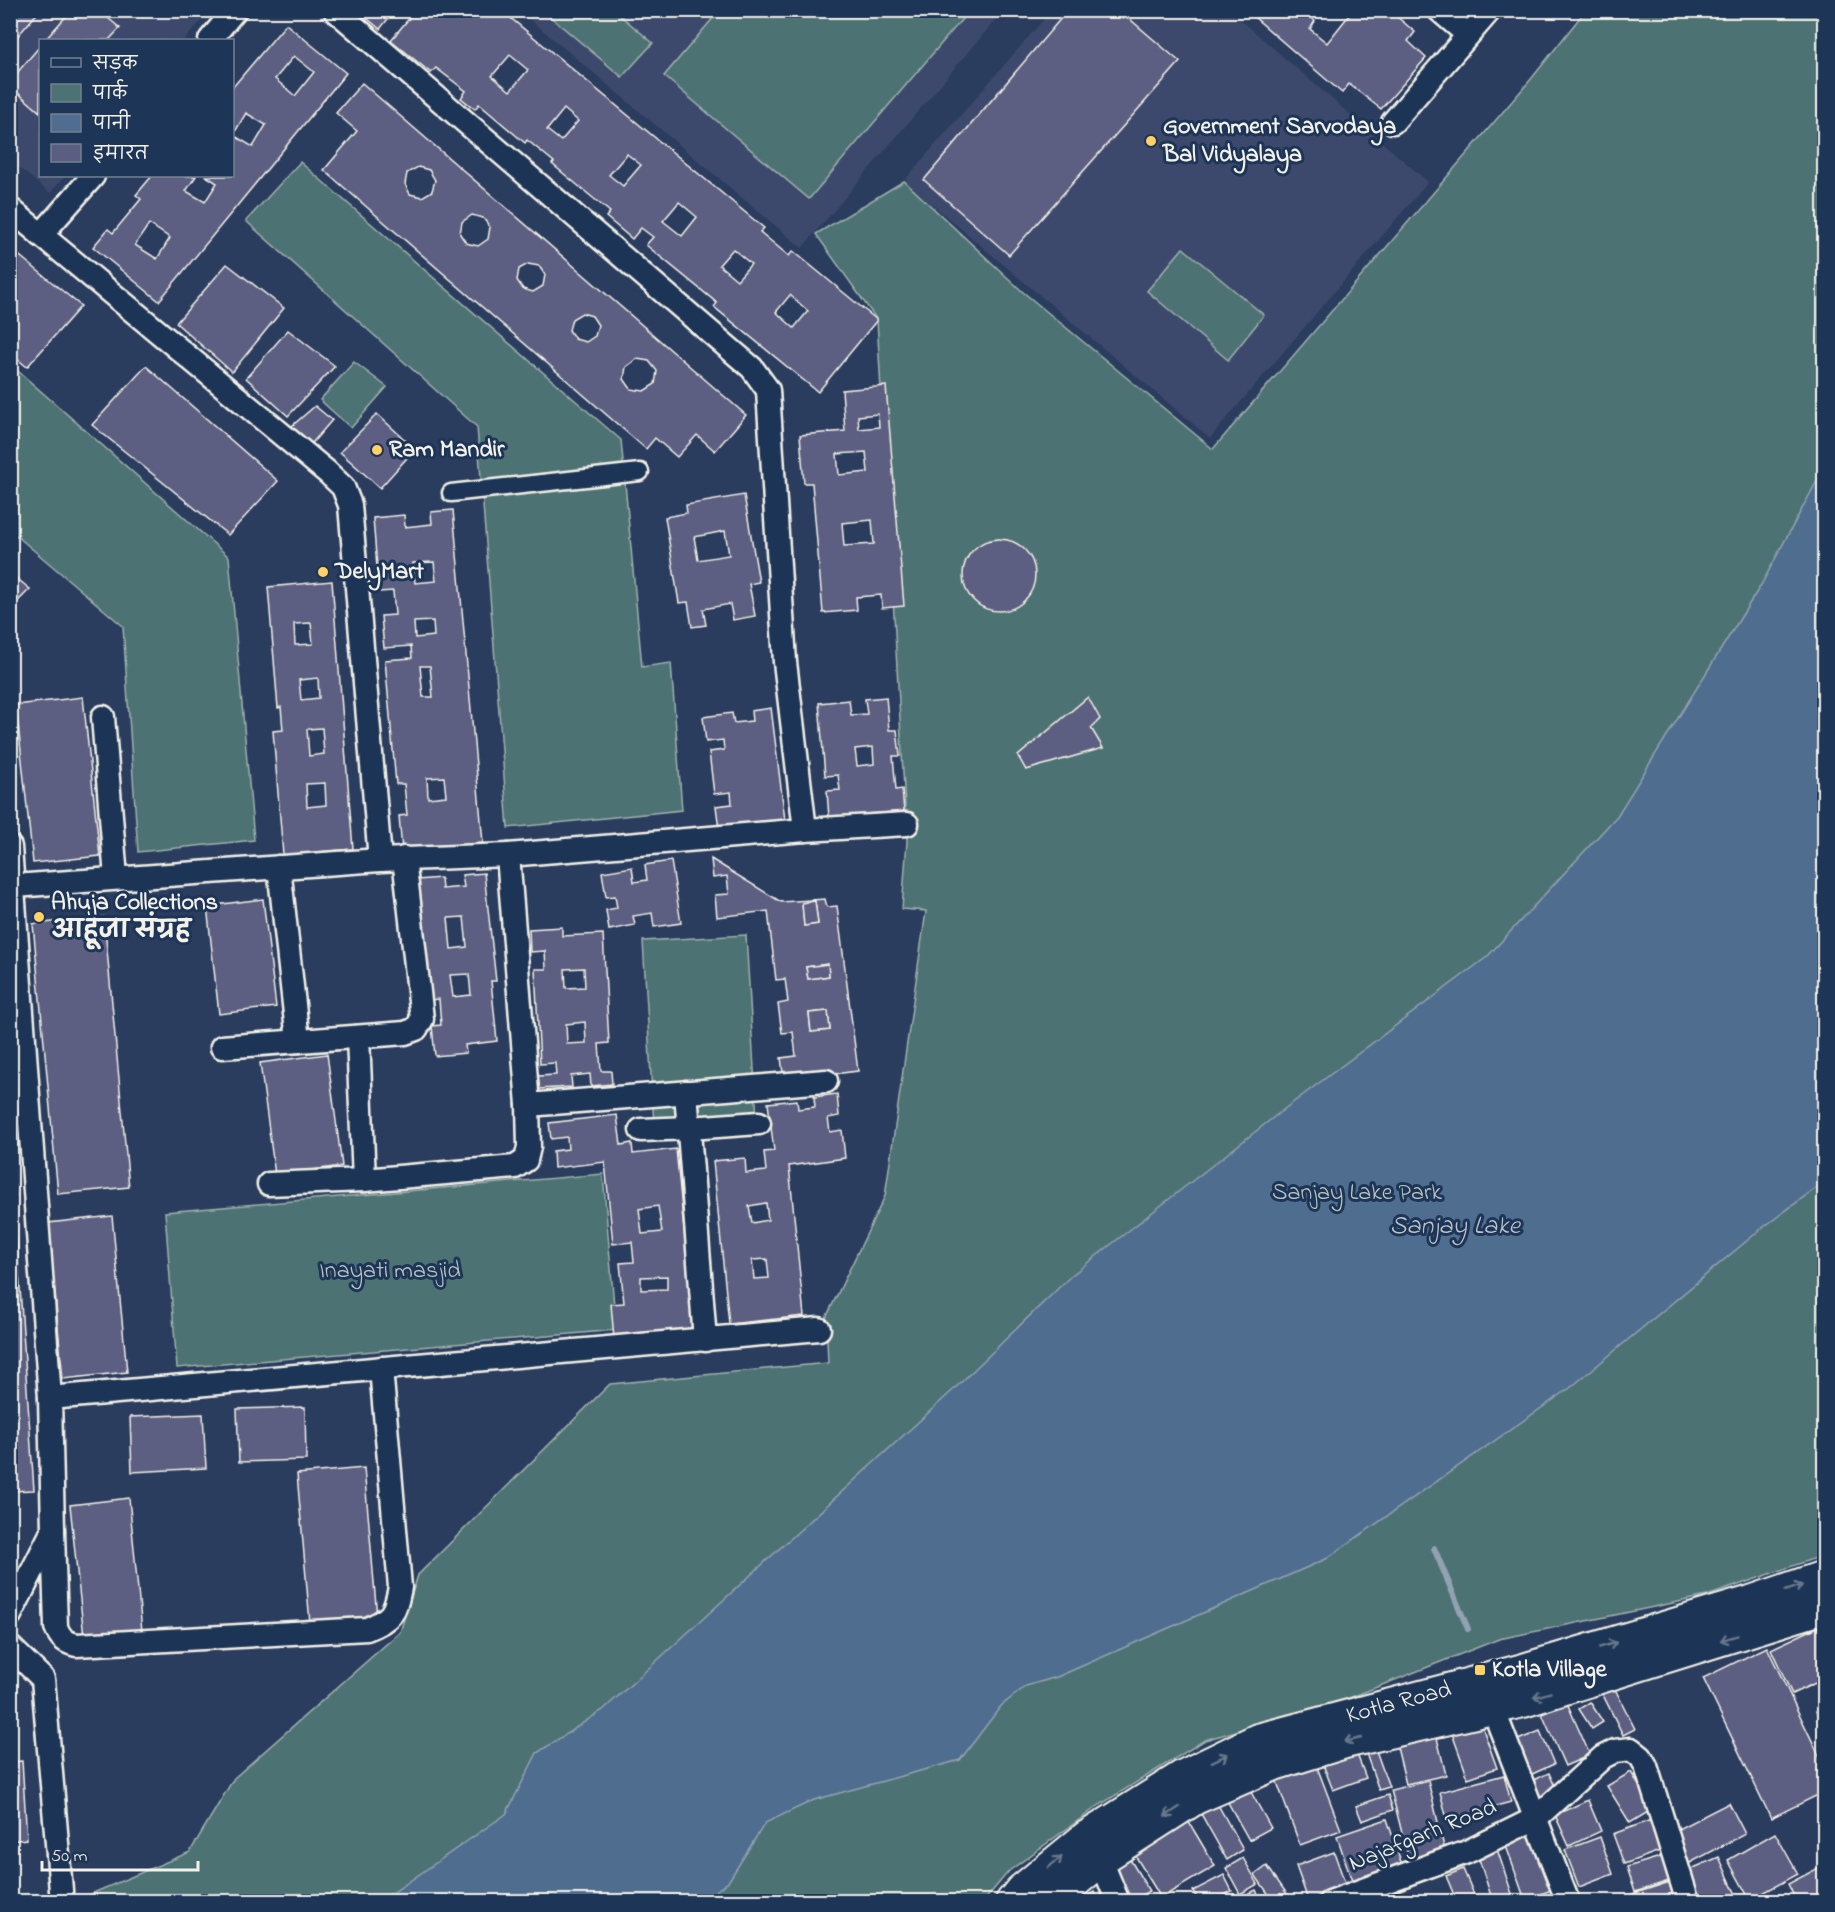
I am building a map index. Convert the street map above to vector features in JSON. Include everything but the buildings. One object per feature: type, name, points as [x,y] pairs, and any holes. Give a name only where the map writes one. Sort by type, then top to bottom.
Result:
[{"type":"main road","name":"Kotla Road","points":[[1050,1902],[1101,1860],[1195,1798],[1274,1764],[1487,1694],[1824,1577]]},
{"type":"main road","name":"Kotla Road","points":[[1012,1902],[1021,1891],[1087,1837],[1182,1777],[1258,1740],[1487,1694],[1534,1698],[1824,1607]]},
{"type":"street","points":[[211,39],[236,10]]},
{"type":"street","points":[[335,10],[752,368],[768,390],[785,662],[805,830]]},
{"type":"street","points":[[1439,10],[1467,35]]},
{"type":"street","points":[[1393,122],[1490,10]]},
{"type":"street","points":[[41,235],[92,177]]},
{"type":"street","points":[[10,209],[343,487],[350,505],[380,860]]},
{"type":"street","points":[[452,493],[640,472]]},
{"type":"street","points":[[103,717],[116,878]]},
{"type":"street","points":[[14,886],[404,858],[508,855],[805,830],[907,824]]},
{"type":"street","points":[[10,847],[14,886],[17,1036],[50,1398],[56,1627],[59,1635],[66,1642],[76,1646],[367,1629],[386,1620],[396,1606],[400,1587],[381,1368]]},
{"type":"street","points":[[269,1184],[364,1180],[515,1167],[526,1160],[529,1146],[528,1105],[508,855]]},
{"type":"street","points":[[222,1047],[405,1033],[416,1029],[422,1019],[404,858]]},
{"type":"street","points":[[279,867],[298,1041]]},
{"type":"street","points":[[357,1036],[364,1180]]},
{"type":"street","points":[[528,1105],[826,1081]]},
{"type":"street","points":[[686,1092],[705,1340]]},
{"type":"street","points":[[641,1130],[759,1123]]},
{"type":"street","points":[[50,1398],[819,1329]]},
{"type":"street","points":[[10,1615],[53,1530]]},
{"type":"street","points":[[10,1647],[43,1679],[62,1902]]},
{"type":"street","points":[[1487,1694],[1568,1902]]},
{"type":"street","name":"Najafgarh Road","points":[[1330,1902],[1467,1852],[1536,1818],[1604,1757],[1614,1751],[1631,1749],[1641,1757],[1646,1766],[1688,1902]]},
{"type":"street","points":[[1101,1860],[1118,1902]]},
{"type":"shaded area","points":[[1229,10],[1428,182],[1210,438],[904,181],[1051,11]]},
{"type":"shaded area","points":[[10,11],[210,11],[185,39],[39,39],[39,177],[64,177],[50,193],[11,161]]},
{"type":"shaded area","points":[[520,11],[1003,11],[802,248]]},
{"type":"green space","points":[[720,10],[969,11],[809,199],[664,76]]},
{"type":"green space","points":[[551,11],[615,11],[653,43],[622,77],[547,14]]},
{"type":"green space","name":"Sanjay Lake Park","points":[[1585,11],[1824,11],[1824,1555],[1707,1596],[1499,1639],[1344,1700],[1205,1740],[1098,1806],[1009,1871],[984,1901],[72,1902],[190,1852],[234,1778],[400,1632],[418,1575],[610,1384],[828,1363],[826,1318],[885,1196],[926,911],[902,909],[907,841],[877,320],[816,234],[904,181],[1023,292],[1213,449],[1532,78]]},
{"type":"green space","points":[[300,162],[621,440],[642,667],[671,663],[682,810],[508,828],[477,427],[246,221]]},
{"type":"green space","points":[[1183,248],[1264,315],[1228,360],[1147,291]]},
{"type":"green space","points":[[354,362],[387,387],[351,428],[320,400]]},
{"type":"green space","points":[[10,364],[229,557],[254,840],[138,852],[123,626],[11,531]]},
{"type":"green space","points":[[746,935],[757,1119],[654,1125],[643,941]]},
{"type":"green space","name":"Inayati masjid","points":[[603,1174],[616,1330],[177,1368],[165,1212]]},
{"type":"water","name":"Sanjay Lake","points":[[1824,468],[1824,1182],[1761,1229],[1570,1388],[1326,1559],[1057,1677],[1026,1686],[1001,1706],[960,1760],[814,1800],[765,1823],[728,1882],[702,1901],[381,1901],[506,1814],[537,1753],[603,1710],[951,1392],[1072,1275],[1283,1110],[1487,957],[1617,816],[1761,585]]},
{"type":"waterway","points":[[1434,1548],[1468,1629]]},
{"type":"place","name":"Government Sarvodaya Bal Vidyalaya","points":[[1151,141]]},
{"type":"place","name":"Ram Mandir","points":[[377,450]]},
{"type":"place","name":"DelyMart","points":[[323,572]]},
{"type":"place","name":"Ahuja Collections आहूजा संग्रह","points":[[39,917]]},
{"type":"place","name":"Kotla Village","points":[[1480,1670]]}]
